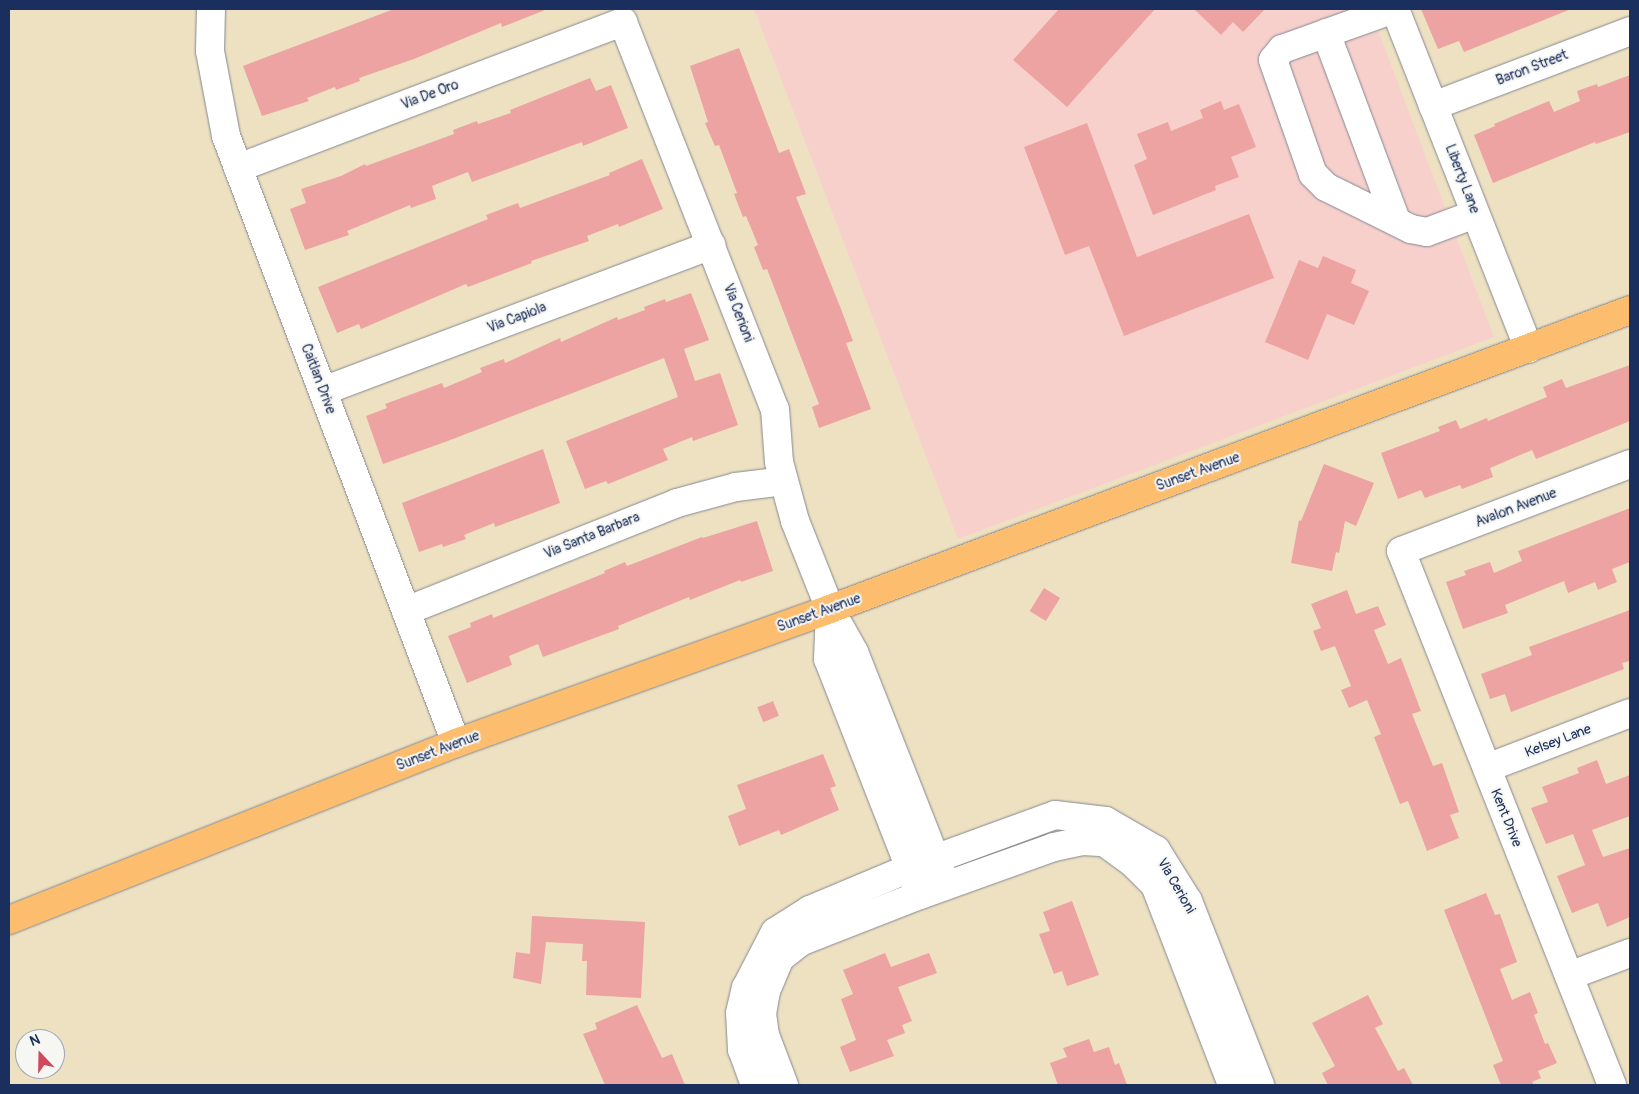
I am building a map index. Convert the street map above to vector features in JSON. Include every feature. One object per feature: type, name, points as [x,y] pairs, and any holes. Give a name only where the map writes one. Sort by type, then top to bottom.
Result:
[{"type":"main road","name":"Sunset Avenue","points":[[9,920],[456,743],[830,609],[1630,310]]},
{"type":"street","name":"Caitlan Drive","points":[[211,9],[210,52],[226,136],[456,743]]},
{"type":"street","points":[[1394,9],[1282,49],[1273,60],[1313,174],[1326,187],[1411,229],[1427,232],[1475,214]]},
{"type":"street","name":"Liberty Lane","points":[[1394,9],[1529,349]]},
{"type":"street","name":"Via De Oro","points":[[238,168],[623,22]]},
{"type":"street","name":"Via Cerioni","points":[[623,22],[775,409],[779,462],[795,521],[830,609],[854,652],[946,886]]},
{"type":"street","name":"Baron Street","points":[[1433,106],[1630,31]]},
{"type":"street","points":[[1326,33],[1396,220]]},
{"type":"street","name":"Via Capiola","points":[[322,391],[711,245]]},
{"type":"street","name":"Avalon Avenue","points":[[1401,551],[1630,464]]},
{"type":"street","name":"Via Santa Barbara","points":[[406,611],[677,502],[736,487],[784,481]]},
{"type":"street","name":"Kent Drive","points":[[1401,551],[1612,1085]]},
{"type":"street","name":"Via Cerioni","points":[[830,609],[828,659],[920,895]]},
{"type":"street","name":"Kelsey Lane","points":[[1486,768],[1630,713]]},
{"type":"street","name":"Via Cerioni","points":[[755,1085],[742,1050],[740,1013],[746,988],[775,932],[810,910],[910,868],[1055,816],[1106,821],[1156,850],[1188,901],[1260,1085]]},
{"type":"street","name":"Via Cerioni","points":[[784,1085],[765,1035],[762,1014],[766,991],[780,958],[802,941],[920,895],[1054,847],[1082,841],[1104,842],[1132,862],[1155,885],[1232,1085]]},
{"type":"street","points":[[1569,976],[1630,952]]},
{"type":"shaded area","points":[[754,9],[1370,9],[1494,337],[958,539]]},
{"type":"building","points":[[394,9],[545,10],[502,27],[501,23],[414,59],[359,78],[360,81],[336,90],[335,87],[307,98],[309,101],[262,116],[243,66]]},
{"type":"building","points":[[1059,9],[1155,9],[1067,107],[1013,60]]},
{"type":"building","points":[[1194,9],[1265,9],[1243,32],[1233,22],[1221,35]]},
{"type":"building","points":[[1421,9],[1571,9],[1464,52],[1459,41],[1438,49]]},
{"type":"building","points":[[739,48],[779,153],[789,149],[806,194],[796,197],[853,341],[846,343],[871,409],[819,428],[812,407],[819,404],[767,269],[763,270],[754,247],[758,245],[746,216],[743,217],[734,194],[737,193],[719,145],[715,146],[705,123],[708,122],[690,66]]},
{"type":"building","points":[[1630,75],[1630,132],[1596,144],[1595,142],[1493,183],[1474,135],[1495,126],[1494,124],[1549,101],[1554,112],[1580,101],[1577,91],[1597,84],[1598,87]]},
{"type":"building","points":[[590,78],[596,91],[611,85],[628,128],[583,146],[582,142],[472,182],[468,172],[432,186],[436,199],[411,208],[410,205],[347,231],[349,235],[305,250],[290,209],[306,203],[301,189],[341,176],[365,164],[366,166],[454,134],[453,130],[477,121],[478,124],[511,113],[510,110]]},
{"type":"building","points":[[1221,101],[1224,110],[1239,104],[1256,147],[1231,157],[1239,177],[1215,186],[1216,190],[1153,215],[1134,165],[1147,159],[1137,134],[1168,122],[1171,131],[1203,118],[1200,110]]},
{"type":"building","points":[[1087,123],[1137,257],[1249,214],[1274,278],[1124,336],[1089,246],[1065,255],[1024,147]]},
{"type":"building","points":[[642,159],[663,209],[619,227],[618,224],[587,236],[589,241],[531,261],[532,263],[468,287],[466,284],[361,329],[359,324],[337,333],[318,287],[488,219],[486,215],[518,203],[520,208],[610,175],[609,173]]},
{"type":"building","points":[[1323,256],[1356,270],[1351,283],[1369,291],[1354,325],[1327,314],[1308,360],[1265,342],[1299,260],[1318,268]]},
{"type":"building","points":[[691,293],[709,340],[684,349],[695,381],[720,373],[738,425],[693,441],[692,437],[663,449],[668,460],[608,484],[606,481],[585,489],[566,441],[678,397],[664,358],[383,464],[366,416],[387,408],[385,404],[442,383],[444,388],[482,372],[480,368],[504,359],[505,363],[560,338],[561,342],[617,317],[618,320],[645,310],[644,307],[665,299],[666,302]]},
{"type":"building","points":[[1630,365],[1630,421],[1536,459],[1532,450],[1490,468],[1493,477],[1462,489],[1460,485],[1425,498],[1421,490],[1398,499],[1381,453],[1440,431],[1438,427],[1456,420],[1460,429],[1487,418],[1488,421],[1547,397],[1543,387],[1562,379],[1566,388]]},
{"type":"building","points":[[543,449],[560,503],[495,527],[494,523],[464,535],[466,539],[443,547],[442,544],[419,552],[402,503]]},
{"type":"building","points":[[1324,464],[1374,483],[1356,526],[1345,521],[1339,553],[1336,552],[1332,571],[1291,563],[1299,520],[1301,521]]},
{"type":"building","points":[[1630,508],[1630,562],[1612,569],[1617,582],[1598,590],[1595,582],[1568,593],[1564,581],[1505,605],[1508,613],[1463,629],[1446,582],[1466,575],[1464,571],[1490,562],[1494,573],[1522,561],[1518,551]]},
{"type":"building","points":[[757,521],[773,571],[741,582],[740,580],[690,600],[689,597],[618,626],[619,629],[543,657],[538,644],[509,656],[512,665],[467,683],[448,636],[471,627],[470,623],[492,614],[493,618],[605,573],[604,571],[625,562],[627,566],[702,537]]},
{"type":"building","points":[[1044,588],[1060,598],[1046,621],[1030,611]]},
{"type":"building","points":[[1347,590],[1356,614],[1378,606],[1386,625],[1374,630],[1388,664],[1401,658],[1421,711],[1412,714],[1433,766],[1442,763],[1459,812],[1450,815],[1459,838],[1427,851],[1408,801],[1400,804],[1374,737],[1381,734],[1367,700],[1349,708],[1341,690],[1351,686],[1335,646],[1321,651],[1313,631],[1321,628],[1311,604]]},
{"type":"building","points":[[1630,610],[1630,661],[1622,663],[1624,669],[1511,712],[1505,694],[1490,699],[1481,674],[1532,655],[1529,647]]},
{"type":"building","points":[[773,701],[779,716],[763,722],[757,707]]},
{"type":"building","points":[[823,754],[836,786],[830,788],[839,810],[781,835],[779,830],[739,846],[728,816],[746,809],[737,785]]},
{"type":"building","points":[[1597,760],[1606,784],[1630,775],[1630,816],[1592,830],[1603,857],[1630,848],[1630,917],[1607,927],[1598,903],[1572,913],[1557,876],[1585,865],[1573,834],[1546,844],[1531,808],[1548,802],[1542,787],[1579,773],[1577,768]]},
{"type":"building","points":[[1486,893],[1495,915],[1500,914],[1517,962],[1500,969],[1512,1000],[1530,992],[1538,1013],[1534,1015],[1545,1044],[1548,1043],[1557,1063],[1538,1071],[1541,1078],[1532,1082],[1534,1085],[1501,1085],[1493,1065],[1503,1061],[1444,910]]},
{"type":"building","points":[[1072,901],[1099,975],[1067,986],[1062,971],[1054,974],[1039,934],[1050,931],[1043,912]]},
{"type":"building","points":[[532,916],[645,922],[641,998],[586,995],[587,961],[582,961],[583,944],[546,942],[541,984],[513,978],[516,952],[530,954]]},
{"type":"building","points":[[885,953],[891,967],[929,953],[937,973],[898,987],[912,1021],[902,1025],[905,1033],[887,1040],[894,1056],[850,1072],[840,1047],[856,1040],[841,999],[853,994],[843,970]]},
{"type":"building","points":[[1368,995],[1383,1024],[1375,1028],[1398,1071],[1404,1068],[1413,1085],[1328,1085],[1322,1073],[1335,1066],[1312,1023]]},
{"type":"building","points":[[637,1005],[662,1058],[672,1054],[685,1085],[605,1085],[583,1034],[597,1029],[595,1023]]},
{"type":"building","points":[[1089,1039],[1094,1052],[1109,1047],[1115,1065],[1119,1063],[1127,1085],[1058,1085],[1050,1063],[1067,1057],[1063,1048]]}]
